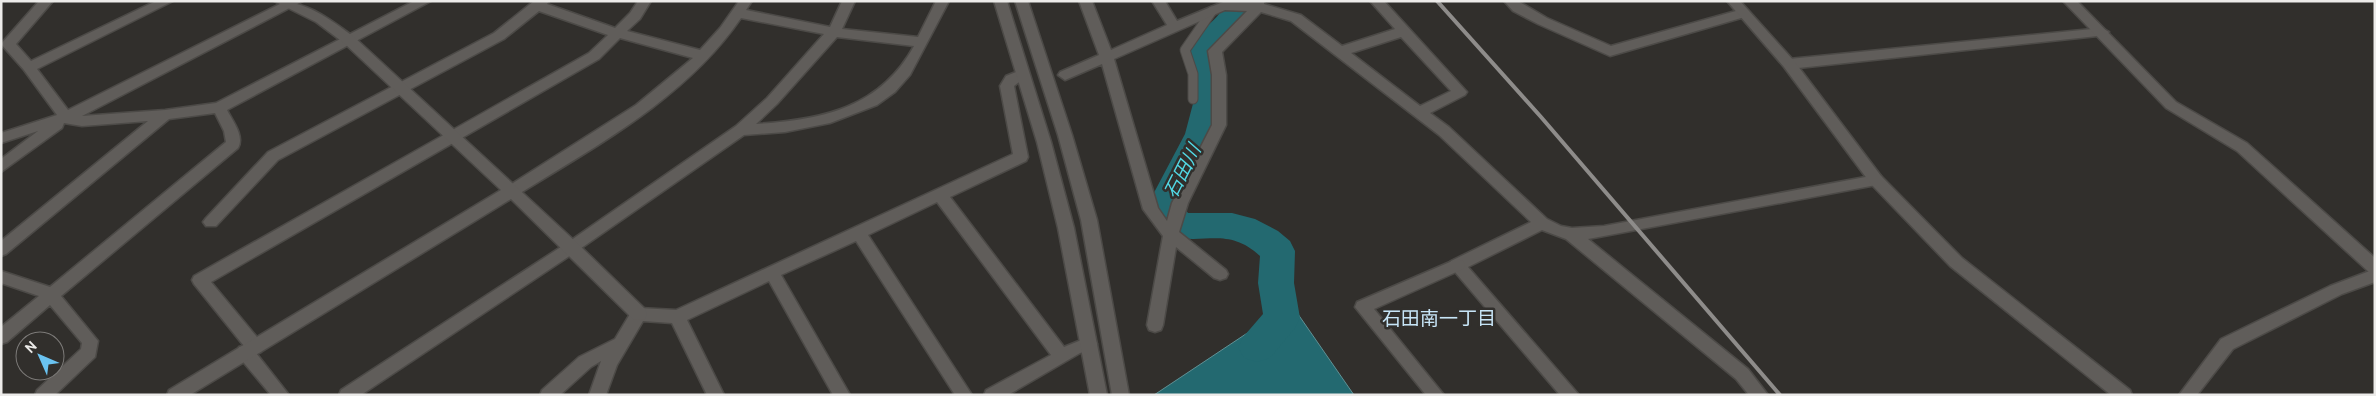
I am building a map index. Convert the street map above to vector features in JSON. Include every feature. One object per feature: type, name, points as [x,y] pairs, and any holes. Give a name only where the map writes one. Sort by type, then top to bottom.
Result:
[{"type":"street","points":[[47,1],[8,44],[29,67],[66,117],[82,121],[164,115],[219,108],[425,1]]},
{"type":"street","points":[[29,67],[167,1]]},
{"type":"street","points":[[281,395],[200,280],[594,56],[635,16],[645,1]]},
{"type":"street","points":[[347,395],[572,247],[741,130],[772,101],[834,32],[849,1]]},
{"type":"street","points":[[741,130],[808,123],[848,113],[880,95],[901,76],[922,42],[943,1]]},
{"type":"street","points":[[1000,1],[1044,142],[1066,228],[1100,395]]},
{"type":"street","points":[[1022,1],[1065,135],[1089,220],[1121,395]]},
{"type":"street","points":[[1085,1],[1107,58],[1151,209],[1164,228],[1220,274]]},
{"type":"street","points":[[1158,1],[1174,28]]},
{"type":"street","points":[[1376,1],[1460,92],[1420,112]]},
{"type":"street","points":[[1510,1],[1515,6],[1544,21],[1610,51],[1743,13]]},
{"type":"street","points":[[1733,1],[1789,64],[1876,180],[1956,262],[2124,395]]},
{"type":"street","points":[[2069,1],[2172,104],[2242,147],[2375,268]]},
{"type":"street","points":[[1,138],[66,117],[288,3],[321,19],[349,40],[572,247],[639,314],[677,317],[1022,157],[1007,86],[1011,79],[1022,75]]},
{"type":"street","points":[[211,222],[274,156],[499,36],[541,4],[617,33],[704,56]]},
{"type":"street","points":[[1065,75],[1107,58],[1220,6],[1258,4],[1296,18],[1444,131],[1542,223],[1550,228],[1572,235],[1742,374],[1760,395]]},
{"type":"street","points":[[1154,325],[1171,234],[1180,203],[1219,125],[1219,75],[1215,50],[1258,4]]},
{"type":"street","points":[[175,395],[512,191],[625,120],[704,56],[742,7],[834,32],[922,42]]},
{"type":"street","points":[[1340,52],[1404,31]]},
{"type":"street","points":[[1789,64],[2102,32]]},
{"type":"street","points":[[1,336],[233,144],[230,131],[219,108]]},
{"type":"street","points":[[1,250],[164,115]]},
{"type":"street","points":[[1,167],[66,117]]},
{"type":"street","points":[[1572,235],[1604,232],[1876,180]]},
{"type":"street","points":[[940,195],[1062,357]]},
{"type":"street","points":[[1436,395],[1363,307],[1457,265],[1542,223]]},
{"type":"street","points":[[859,233],[964,395]]},
{"type":"street","points":[[1457,265],[1571,395]]},
{"type":"street","points":[[772,273],[842,395]]},
{"type":"street","points":[[2188,395],[2227,344],[2336,290],[2375,275]]},
{"type":"street","points":[[1,277],[50,294],[90,341],[89,352],[43,395]]},
{"type":"street","points":[[597,395],[609,363],[624,342],[639,314]]},
{"type":"street","points":[[677,317],[716,395]]},
{"type":"street","points":[[548,395],[585,362],[624,342]]},
{"type":"street","points":[[992,395],[1075,348],[1089,344]]},
{"type":"lane","points":[[1193,99],[1193,74],[1185,50],[1191,38],[1220,6]]},
{"type":"water","points":[[1291,304],[1354,395],[1154,395]]},
{"type":"waterway","name":"石田川","points":[[1240,1],[1237,16],[1203,45],[1211,96],[1201,134],[1165,204],[1178,226],[1220,225],[1243,228],[1266,240],[1278,251],[1276,283],[1282,318],[1257,347]]},
{"type":"railway","points":[[1437,1],[1541,117],[1780,395]]},
{"type":"district","name":"石田南一丁目","points":[[1439,318]]}]
